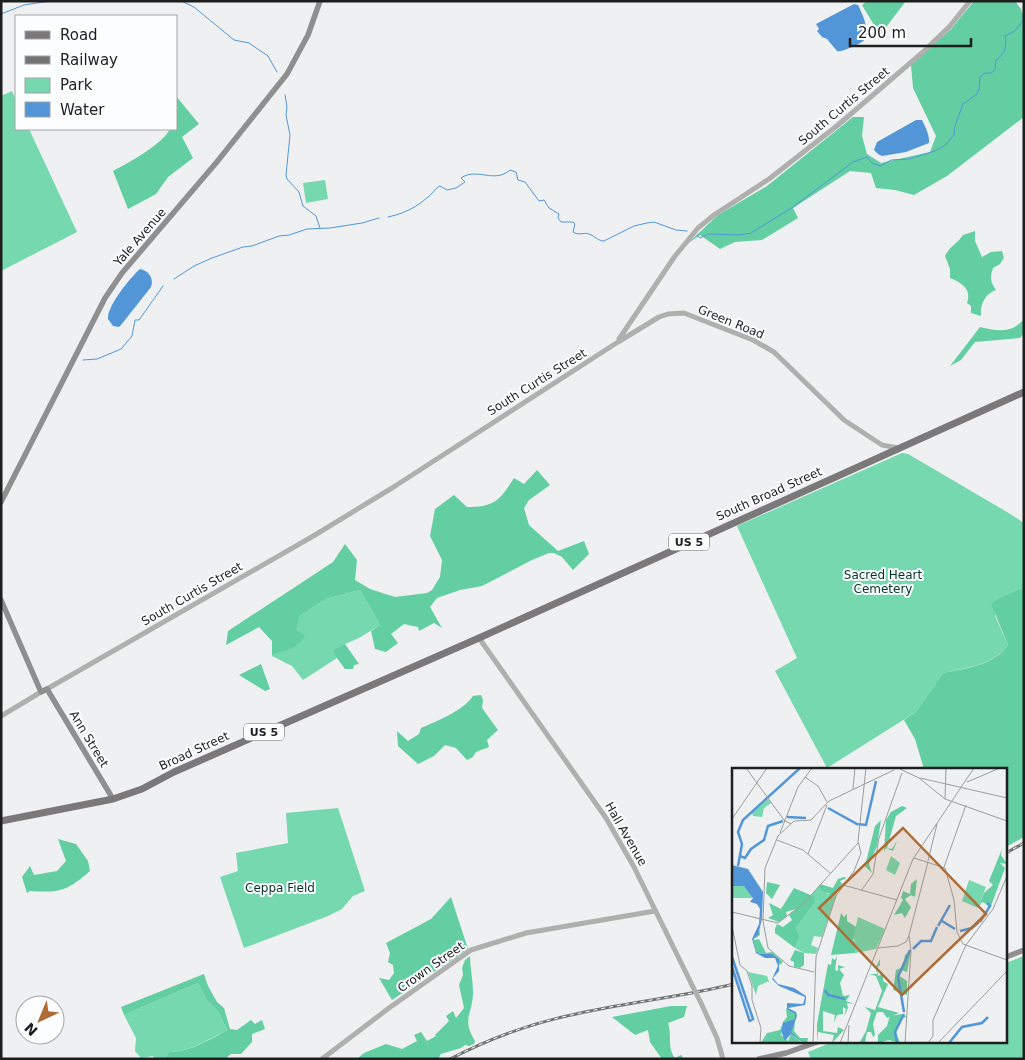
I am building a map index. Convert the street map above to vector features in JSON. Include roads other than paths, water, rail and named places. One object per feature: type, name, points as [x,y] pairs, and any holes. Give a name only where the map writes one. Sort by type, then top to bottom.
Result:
[{"type":"main road","name":"Yale Avenue","points":[[1,502],[105,298],[122,273],[216,163],[286,74],[308,35],[320,1]]},
{"type":"main road","name":"South Broad Street","points":[[415,665],[479,638],[1024,392]]},
{"type":"main road","name":"Ann Street","points":[[1,600],[44,691],[114,799]]},
{"type":"main road","name":"Broad Street","points":[[1,821],[114,799],[142,789],[174,772],[415,665]]},
{"type":"main road","points":[[1008,956],[1024,950]]},
{"type":"main road","points":[[759,1059],[786,1053],[817,1042]]},
{"type":"street","name":"South Curtis Street","points":[[1,716],[315,535],[392,488],[618,342],[691,234],[714,215],[768,179],[838,126],[923,52],[950,26],[970,1]]},
{"type":"street","name":"Green Road","points":[[618,342],[659,317],[668,314],[684,313],[753,340],[774,352],[844,420],[882,444],[899,448]]},
{"type":"street","name":"Hall Avenue","points":[[479,638],[606,818],[634,867],[701,1003],[717,1038],[723,1059]]},
{"type":"street","name":"Crown Street","points":[[322,1059],[389,1008],[471,950],[526,933],[655,911]]},
{"type":"water","points":[[854,4],[858,5],[865,22],[867,31],[865,39],[852,47],[837,51],[817,31],[819,29],[816,24]]},
{"type":"water","points":[[916,120],[922,120],[928,134],[929,143],[906,152],[882,156],[874,150],[877,142]]},
{"type":"water","points":[[140,269],[150,275],[151,287],[121,325],[119,327],[113,326],[108,319],[111,307],[125,285]]},
{"type":"waterway","points":[[1,14],[24,5],[50,1]]},
{"type":"waterway","points":[[181,1],[194,7],[234,40],[249,43],[268,56],[277,72]]},
{"type":"waterway","points":[[697,235],[700,238],[709,234],[739,235],[751,233],[793,207],[853,162],[867,157],[872,163],[881,166],[891,160],[909,159],[935,151],[944,146],[954,135],[955,126],[963,104],[977,94],[980,77],[985,73],[991,73],[995,70],[996,60],[1005,50],[1005,36],[1015,31],[1024,19]]},
{"type":"waterway","points":[[285,95],[290,135],[287,179],[299,192],[303,206],[316,216],[320,228]]},
{"type":"waterway","points":[[388,217],[402,213],[415,206],[440,186],[447,190],[456,188],[465,182],[461,178],[467,175],[498,176],[510,170],[516,172],[518,180],[525,182],[539,201],[544,200],[549,208],[559,214],[558,218],[561,222],[573,222],[575,224],[573,232],[575,233],[589,234],[604,241],[634,226],[654,222],[676,230],[687,231]]},
{"type":"waterway","points":[[174,279],[194,266],[212,258],[279,236],[307,229],[330,228],[379,218]]},
{"type":"waterway","points":[[83,360],[97,359],[121,349],[132,336],[135,320],[139,320],[163,286]]},
{"type":"railway","points":[[1008,852],[1024,843]]},
{"type":"railway","points":[[450,1059],[480,1044],[543,1022],[732,984]]},
{"type":"park label","name":"Sacred Heart Cemetery","points":[[883,582]]},
{"type":"park label","name":"Ceppa Field","points":[[280,888]]}]
